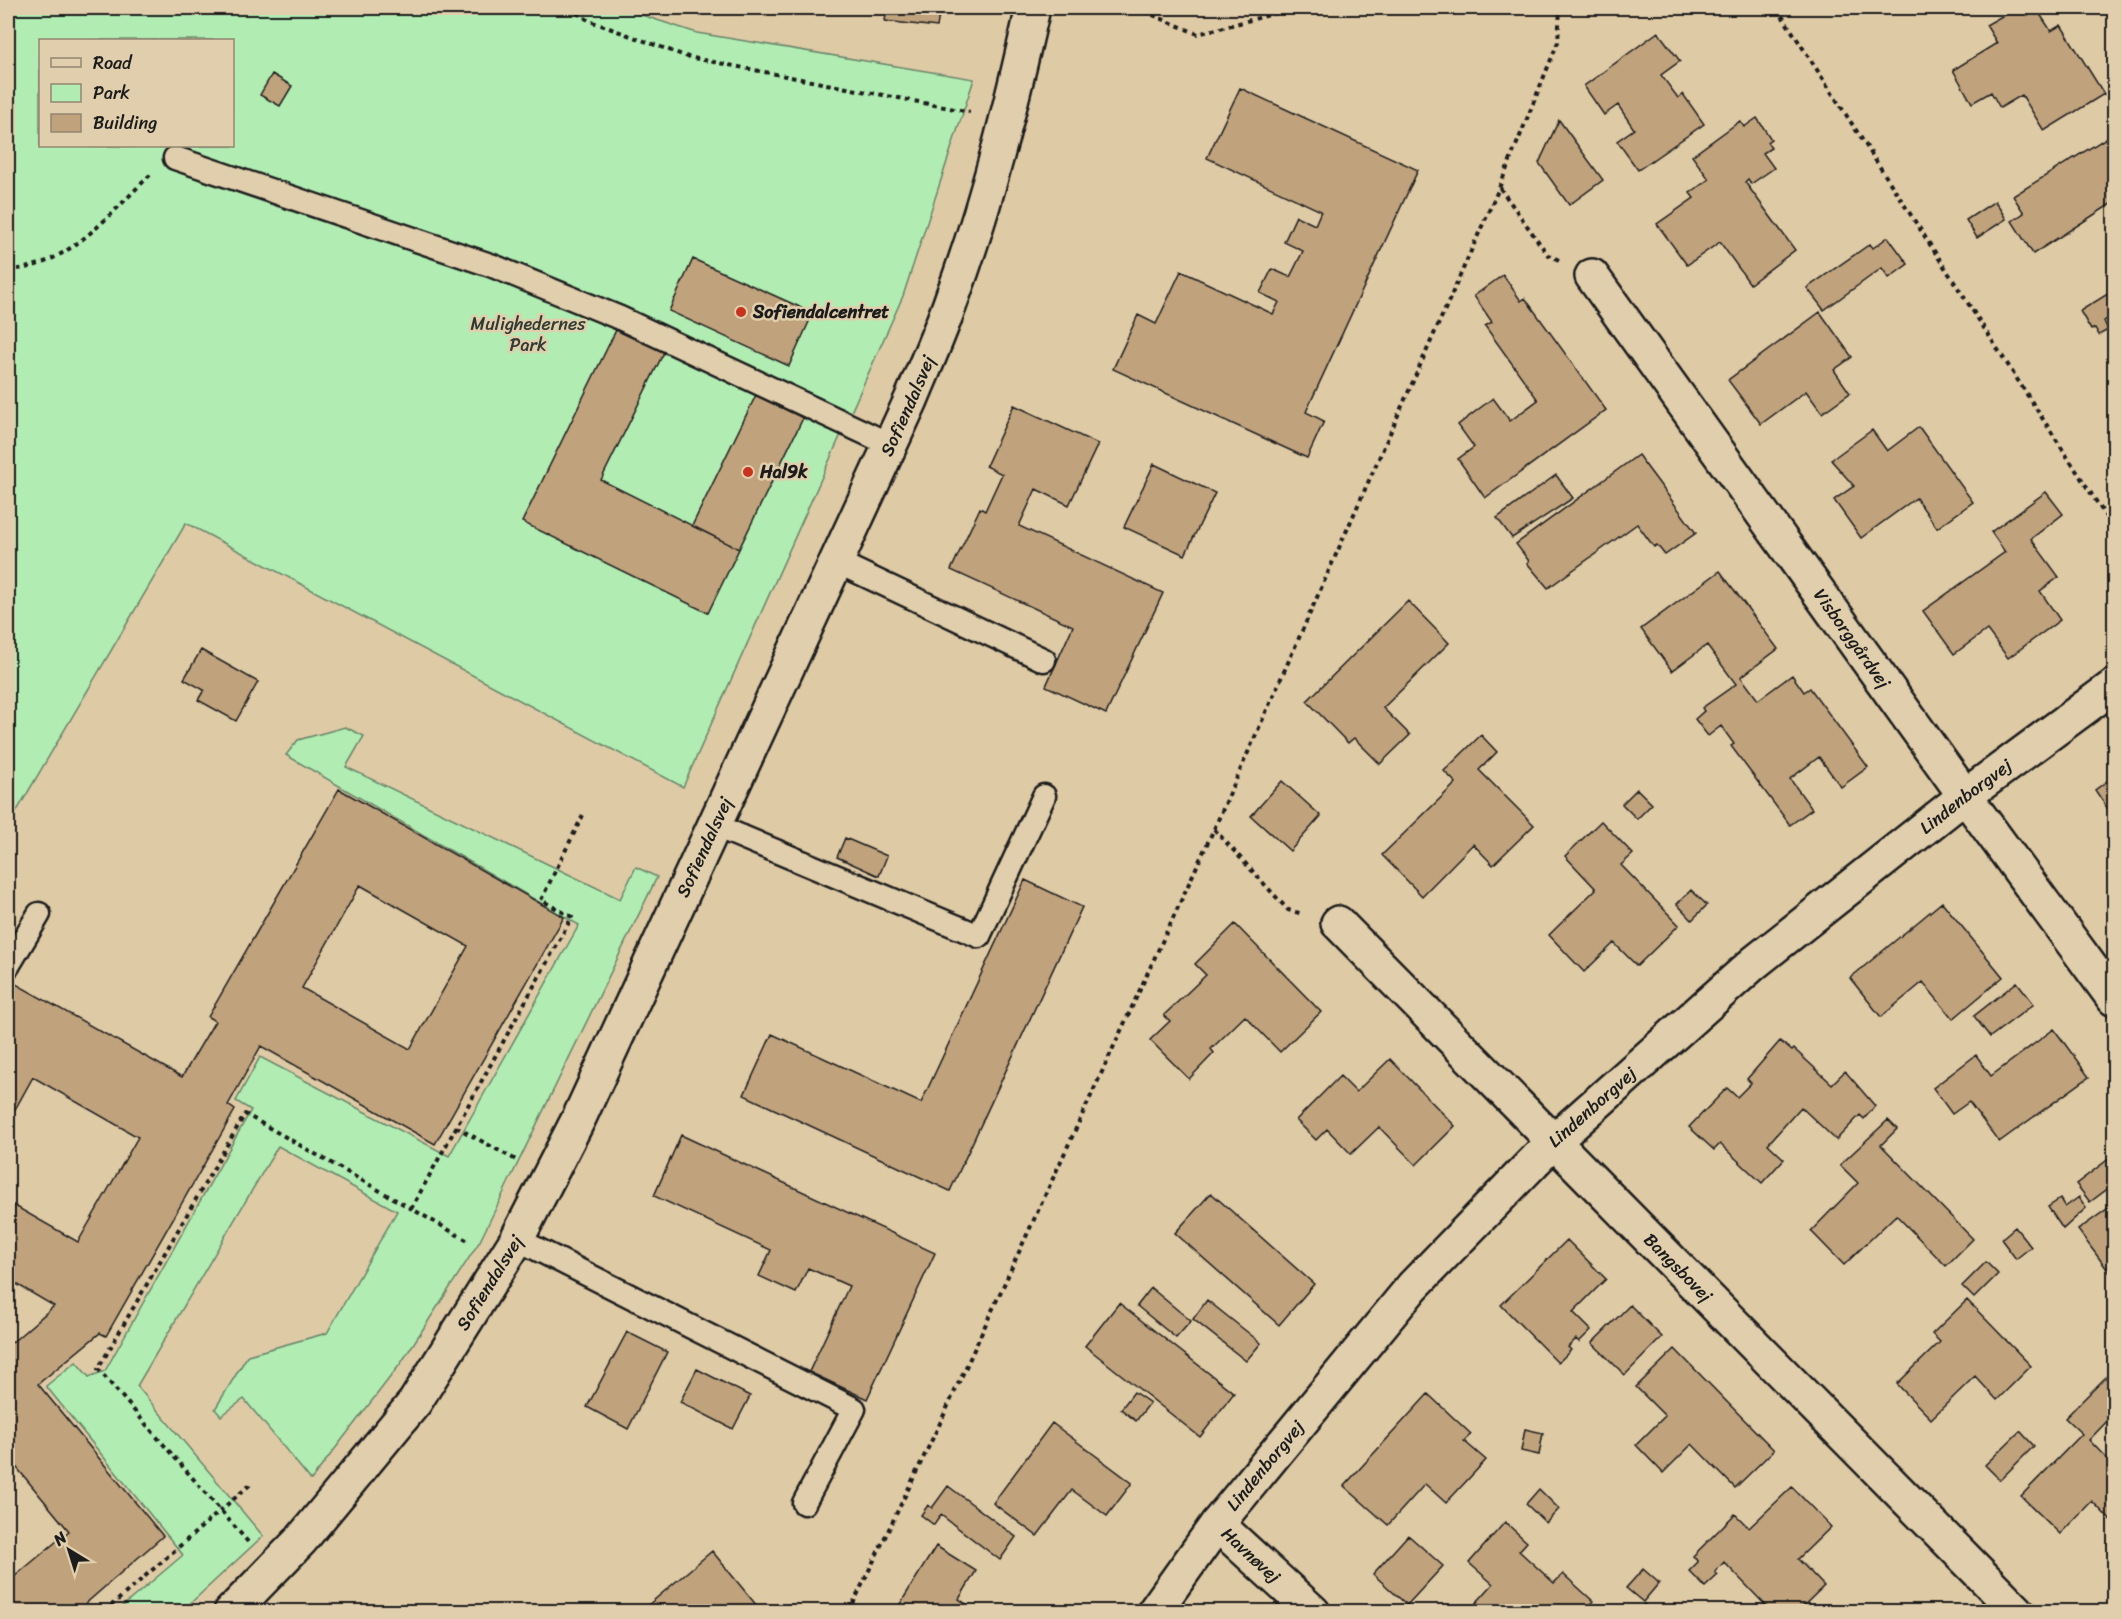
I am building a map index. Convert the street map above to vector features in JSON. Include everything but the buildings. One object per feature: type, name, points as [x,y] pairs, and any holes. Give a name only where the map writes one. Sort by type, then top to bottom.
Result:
[{"type":"street","name":"Sofiendalsvej","points":[[231,1611],[301,1540],[415,1402],[510,1250],[579,1118],[891,445],[952,298],[1007,119],[1033,8]]},
{"type":"street","name":"Visborggårdvej","points":[[1592,276],[1965,796],[2115,999]]},
{"type":"street","name":"Lindenborgvej","points":[[1154,1611],[1217,1524],[1413,1286],[1553,1142],[1754,963],[1965,796],[2115,686]]},
{"type":"street","name":"Bangsbovej","points":[[1338,923],[2018,1611]]},
{"type":"street","name":"Havnøvej","points":[[1217,1524],[1313,1611]]},
{"type":"lane","points":[[175,158],[493,266],[620,318],[891,445]]},
{"type":"lane","points":[[837,562],[1044,660]]},
{"type":"lane","points":[[716,826],[979,936],[1044,796]]},
{"type":"lane","points":[[8,966],[39,914]]},
{"type":"lane","points":[[510,1250],[854,1409],[804,1503]]},
{"type":"path","points":[[569,8],[590,21],[688,57],[1007,119]]},
{"type":"path","points":[[1136,8],[1198,34],[1295,8]]},
{"type":"path","points":[[849,1611],[942,1419],[1214,829],[1499,188],[1558,42],[1560,8]]},
{"type":"path","points":[[1777,8],[2115,529]]},
{"type":"path","points":[[8,270],[23,269],[57,257],[100,225],[150,174],[175,158]]},
{"type":"path","points":[[1499,188],[1548,255],[1592,276]]},
{"type":"path","points":[[411,1209],[573,917],[541,900],[584,813]]},
{"type":"path","points":[[1214,829],[1288,910],[1338,923]]},
{"type":"path","points":[[272,1570],[98,1369],[245,1114],[411,1209],[510,1250]]},
{"type":"path","points":[[456,1128],[548,1178]]},
{"type":"path","points":[[104,1611],[252,1484]]},
{"type":"green space","name":"Mulighedernes Park","points":[[8,8],[620,8],[697,33],[974,79],[903,296],[683,787],[186,523],[8,826]]},
{"type":"green space","points":[[345,727],[364,736],[346,767],[620,899],[636,867],[657,877],[480,1241],[401,1363],[311,1480],[244,1399],[221,1416],[215,1409],[248,1355],[327,1333],[397,1211],[278,1146],[137,1386],[263,1536],[182,1611],[117,1611],[183,1555],[46,1386],[76,1362],[89,1377],[105,1371],[251,1110],[236,1101],[260,1057],[449,1156],[579,925],[286,755],[298,740]]},
{"type":"place","name":"Sofiendalcentret","points":[[741,312]]},
{"type":"place","name":"Hal9k","points":[[748,472]]}]
